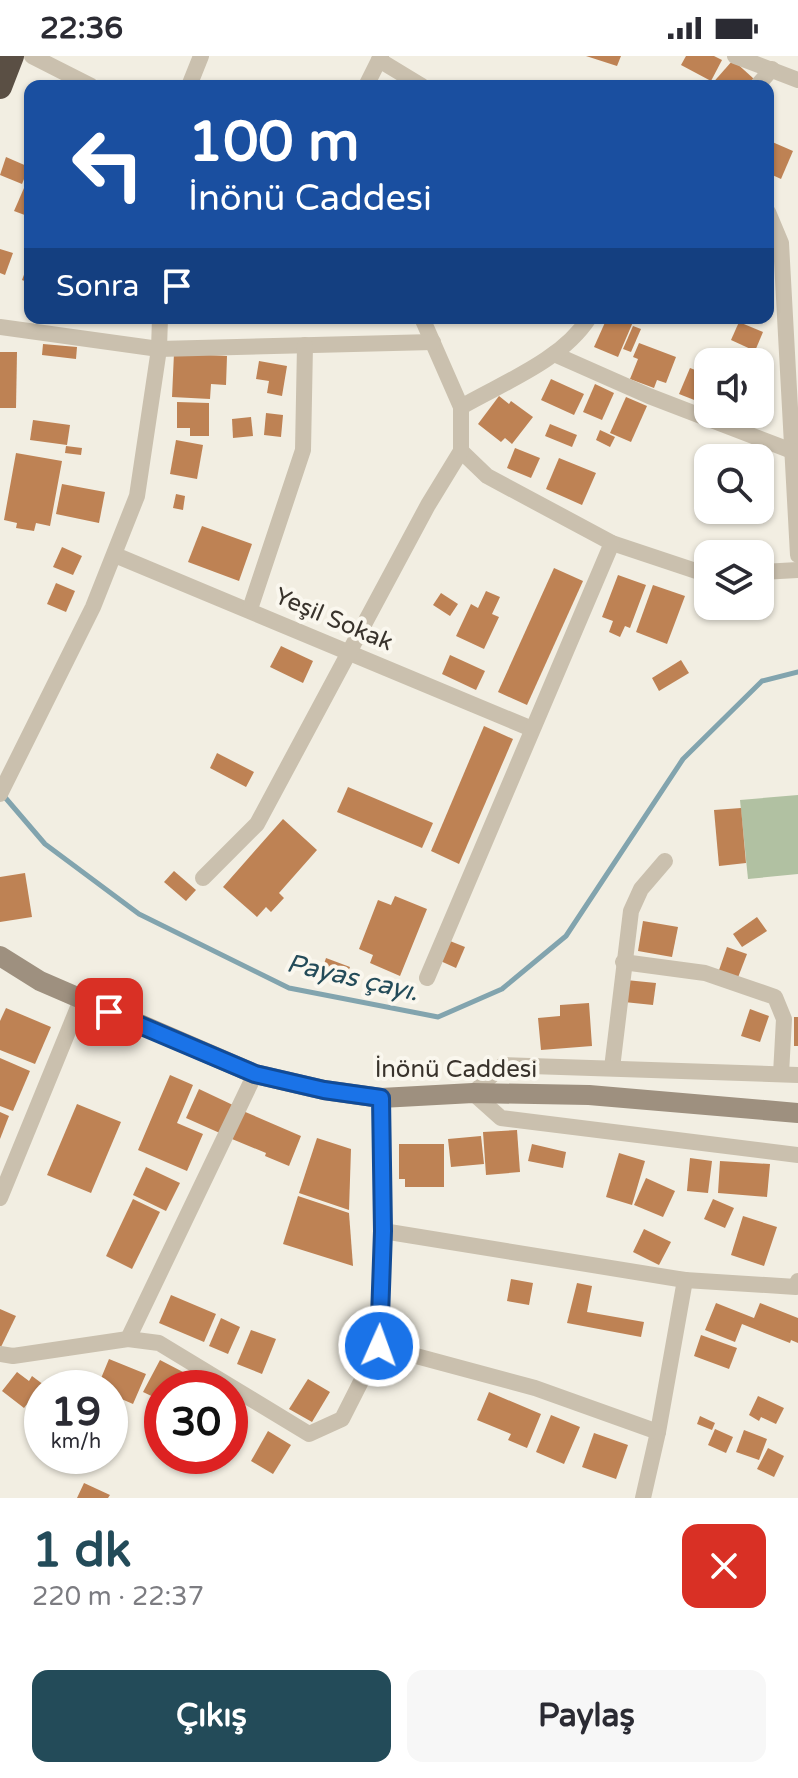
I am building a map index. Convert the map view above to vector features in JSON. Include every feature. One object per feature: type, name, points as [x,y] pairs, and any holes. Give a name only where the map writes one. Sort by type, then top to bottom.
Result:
[{"type":"highway","points":[[0,87],[12,56]]},
{"type":"main road","points":[[0,956],[40,981]]},
{"type":"main road","points":[[0,970],[40,981]]},
{"type":"main road","name":"İnönü Caddesi","points":[[40,981],[255,1074],[324,1090],[381,1098],[473,1093],[589,1095],[798,1113]]},
{"type":"street","points":[[32,56],[79,80]]},
{"type":"street","points":[[191,80],[201,56]]},
{"type":"street","points":[[735,56],[798,80]]},
{"type":"street","points":[[369,80],[380,58],[413,80]]},
{"type":"street","points":[[762,80],[772,69]]},
{"type":"street","points":[[774,226],[781,243],[798,555]]},
{"type":"street","points":[[0,794],[115,555],[137,496],[159,349],[160,324]]},
{"type":"street","points":[[203,878],[257,824],[428,505],[461,451],[461,407],[425,324]]},
{"type":"street","points":[[461,407],[554,354],[585,324]]},
{"type":"street","points":[[0,327],[159,349],[433,342]]},
{"type":"street","points":[[250,609],[303,450],[305,345]]},
{"type":"street","points":[[554,354],[649,396],[792,451]]},
{"type":"street","points":[[461,451],[487,476],[612,543],[694,570]]},
{"type":"street","points":[[427,978],[612,543]]},
{"type":"street","name":"Yeşil Sokak","points":[[115,555],[532,729]]},
{"type":"street","points":[[774,571],[798,570]]},
{"type":"street","points":[[612,1068],[628,923],[635,900],[665,861]]},
{"type":"street","points":[[623,962],[705,973],[775,997],[784,1019],[781,1074]]},
{"type":"street","points":[[0,1198],[7,1161],[81,1000]]},
{"type":"street","points":[[798,1075],[503,1065],[473,1093],[501,1118],[798,1155]]},
{"type":"street","points":[[128,1339],[255,1074]]},
{"type":"street","points":[[0,1354],[13,1356],[128,1339],[159,1343],[309,1434],[342,1419],[379,1346],[383,1231],[381,1098]]},
{"type":"street","points":[[383,1231],[685,1280],[797,1285]]},
{"type":"street","points":[[643,1498],[685,1280]]},
{"type":"street","points":[[379,1346],[535,1388],[658,1432]]},
{"type":"green space","points":[[798,795],[798,874],[748,879],[740,800]]},
{"type":"building","points":[[586,56],[621,56],[617,66]]},
{"type":"building","points":[[686,56],[714,56],[722,60],[712,80],[681,65]]},
{"type":"building","points":[[733,60],[754,79],[753,80],[715,80]]},
{"type":"building","points":[[774,143],[793,151],[781,179],[774,176]]},
{"type":"building","points":[[6,157],[24,165],[22,184],[0,175]]},
{"type":"building","points":[[24,188],[24,215],[14,211]]},
{"type":"building","points":[[0,249],[13,253],[5,275],[0,273]]},
{"type":"building","points":[[604,324],[632,324],[618,357],[594,347]]},
{"type":"building","points":[[738,324],[763,332],[756,348],[731,340]]},
{"type":"building","points":[[633,326],[641,329],[631,352],[623,349]]},
{"type":"building","points":[[639,343],[676,357],[666,383],[657,380],[654,388],[630,379],[638,359],[633,357]]},
{"type":"building","points":[[43,344],[77,347],[76,359],[42,355]]},
{"type":"building","points":[[0,352],[17,352],[16,408],[0,408]]},
{"type":"building","points":[[174,353],[227,356],[226,385],[211,384],[210,399],[172,397]]},
{"type":"building","points":[[259,361],[287,366],[282,396],[267,393],[269,381],[256,379]]},
{"type":"building","points":[[690,368],[694,370],[694,400],[679,394]]},
{"type":"building","points":[[551,379],[584,394],[574,415],[541,400]]},
{"type":"building","points":[[595,384],[614,393],[602,420],[583,412]]},
{"type":"building","points":[[499,396],[533,417],[512,444],[505,438],[501,442],[478,424]]},
{"type":"building","points":[[626,397],[647,406],[631,442],[610,433]]},
{"type":"building","points":[[177,402],[209,403],[209,436],[190,436],[190,428],[177,428]]},
{"type":"building","points":[[266,413],[283,415],[281,437],[264,435]]},
{"type":"building","points":[[251,417],[253,436],[233,438],[232,419]]},
{"type":"building","points":[[33,420],[70,425],[67,445],[30,440]]},
{"type":"building","points":[[550,424],[577,435],[572,447],[545,436]]},
{"type":"building","points":[[600,430],[615,437],[610,447],[596,440]]},
{"type":"building","points":[[176,440],[203,445],[197,479],[170,474]]},
{"type":"building","points":[[66,446],[82,448],[81,455],[65,453]]},
{"type":"building","points":[[515,448],[540,458],[531,478],[507,468]]},
{"type":"building","points":[[16,453],[62,461],[50,526],[36,523],[34,531],[16,528],[17,523],[4,520]]},
{"type":"building","points":[[559,458],[596,473],[582,505],[546,489]]},
{"type":"building","points":[[62,484],[105,492],[99,523],[56,514]]},
{"type":"building","points":[[176,494],[185,496],[183,510],[173,508]]},
{"type":"building","points":[[202,526],[252,544],[239,581],[188,562]]},
{"type":"building","points":[[62,547],[82,556],[73,575],[53,567]]},
{"type":"building","points":[[554,568],[583,581],[527,705],[498,692]]},
{"type":"building","points":[[618,575],[646,585],[630,628],[625,626],[620,637],[609,632],[613,621],[602,617]]},
{"type":"building","points":[[56,583],[75,591],[66,612],[47,604]]},
{"type":"building","points":[[653,585],[685,596],[667,644],[636,632]]},
{"type":"building","points":[[486,591],[500,597],[492,614],[499,617],[484,649],[456,636],[471,604],[478,608]]},
{"type":"building","points":[[441,593],[458,604],[450,616],[433,605]]},
{"type":"building","points":[[281,646],[313,661],[303,683],[270,667]]},
{"type":"building","points":[[450,655],[485,671],[476,690],[442,674]]},
{"type":"building","points":[[681,660],[689,673],[659,691],[652,678]]},
{"type":"building","points":[[484,726],[513,739],[459,864],[431,851]]},
{"type":"building","points":[[217,753],[254,772],[246,787],[210,768]]},
{"type":"building","points":[[348,787],[433,823],[422,848],[337,812]]},
{"type":"building","points":[[741,808],[746,863],[719,866],[714,810]]},
{"type":"building","points":[[283,819],[317,850],[279,893],[284,898],[271,912],[266,907],[257,917],[223,887]]},
{"type":"building","points":[[174,871],[196,890],[186,901],[164,882]]},
{"type":"building","points":[[25,873],[32,917],[0,922],[0,877]]},
{"type":"building","points":[[395,896],[427,909],[400,976],[370,963],[373,955],[359,949],[378,900],[391,905]]},
{"type":"building","points":[[757,917],[767,931],[742,947],[733,934]]},
{"type":"building","points":[[643,921],[678,927],[672,957],[638,951]]},
{"type":"building","points":[[445,939],[465,947],[456,968],[436,959]]},
{"type":"building","points":[[727,947],[747,954],[737,980],[718,973]]},
{"type":"building","points":[[326,958],[350,967],[344,982],[321,973]]},
{"type":"building","points":[[626,980],[656,983],[653,1005],[624,1002]]},
{"type":"building","points":[[589,1003],[592,1046],[541,1050],[538,1018],[560,1016],[560,1005]]},
{"type":"building","points":[[6,1008],[51,1027],[35,1064],[0,1050],[0,1021]]},
{"type":"building","points":[[750,1009],[769,1016],[760,1042],[741,1036]]},
{"type":"building","points":[[794,1017],[798,1017],[798,1046],[794,1046]]},
{"type":"building","points":[[0,1058],[30,1071],[13,1111],[0,1106]]},
{"type":"building","points":[[170,1075],[193,1085],[177,1123],[203,1134],[187,1171],[138,1150]]},
{"type":"building","points":[[199,1089],[235,1106],[222,1134],[186,1118]]},
{"type":"building","points":[[77,1104],[121,1122],[91,1193],[47,1175]]},
{"type":"building","points":[[243,1111],[301,1136],[289,1166],[232,1139]]},
{"type":"building","points":[[0,1112],[9,1116],[0,1139]]},
{"type":"building","points":[[517,1130],[520,1172],[486,1175],[483,1132]]},
{"type":"building","points":[[481,1136],[484,1164],[451,1167],[448,1139]]},
{"type":"building","points":[[317,1138],[351,1149],[349,1210],[299,1193]]},
{"type":"building","points":[[399,1144],[444,1144],[444,1187],[405,1187],[405,1179],[399,1179]]},
{"type":"building","points":[[532,1144],[566,1152],[563,1168],[528,1161]]},
{"type":"building","points":[[619,1153],[645,1161],[632,1205],[606,1197]]},
{"type":"building","points":[[690,1158],[712,1161],[708,1193],[687,1191]]},
{"type":"building","points":[[720,1161],[770,1164],[767,1197],[718,1193]]},
{"type":"building","points":[[146,1167],[180,1183],[166,1211],[133,1195]]},
{"type":"building","points":[[646,1178],[675,1191],[663,1217],[634,1205]]},
{"type":"building","points":[[298,1196],[349,1213],[353,1266],[283,1244]]},
{"type":"building","points":[[133,1199],[160,1212],[132,1269],[106,1256]]},
{"type":"building","points":[[713,1199],[734,1208],[725,1228],[704,1219]]},
{"type":"building","points":[[743,1216],[777,1227],[764,1266],[731,1255]]},
{"type":"building","points":[[644,1229],[671,1242],[659,1265],[633,1252]]},
{"type":"building","points":[[511,1279],[533,1283],[529,1305],[507,1301]]},
{"type":"building","points":[[577,1283],[592,1286],[587,1312],[644,1322],[641,1337],[567,1323]]},
{"type":"building","points":[[171,1295],[216,1314],[204,1342],[159,1323]]},
{"type":"building","points":[[716,1303],[754,1318],[760,1303],[798,1318],[798,1343],[791,1340],[790,1343],[742,1324],[735,1342],[705,1330]]},
{"type":"building","points":[[0,1309],[16,1316],[0,1349]]},
{"type":"building","points":[[221,1318],[240,1327],[228,1354],[209,1346]]},
{"type":"building","points":[[251,1330],[276,1339],[262,1374],[237,1364]]},
{"type":"building","points":[[701,1335],[737,1348],[729,1369],[694,1356]]},
{"type":"building","points":[[109,1359],[144,1373],[133,1404],[128,1402],[128,1370],[104,1370]]},
{"type":"building","points":[[160,1360],[179,1370],[155,1370]]},
{"type":"building","points":[[17,1372],[24,1377],[24,1408],[2,1391]]},
{"type":"building","points":[[308,1379],[330,1392],[312,1422],[289,1409]]},
{"type":"building","points":[[489,1392],[541,1414],[527,1448],[508,1440],[511,1434],[477,1420]]},
{"type":"building","points":[[758,1396],[784,1408],[776,1424],[761,1417],[759,1421],[749,1415]]},
{"type":"building","points":[[551,1415],[580,1427],[564,1464],[536,1452]]},
{"type":"building","points":[[700,1416],[715,1423],[712,1430],[697,1424]]},
{"type":"building","points":[[715,1429],[733,1437],[726,1453],[708,1445]]},
{"type":"building","points":[[744,1430],[767,1439],[759,1460],[736,1452]]},
{"type":"building","points":[[268,1431],[291,1445],[273,1474],[251,1461]]},
{"type":"building","points":[[594,1433],[628,1445],[616,1479],[582,1467]]},
{"type":"building","points":[[768,1448],[784,1456],[774,1477],[757,1469]]},
{"type":"building","points":[[84,1483],[110,1495],[108,1498],[77,1498]]},
{"type":"waterway","name":"Payas çayı.","points":[[3,795],[45,844],[139,914],[289,988],[438,1017],[502,989],[566,936],[683,759],[762,681],[798,672]]},
{"type":"route","points":[[109,1012],[255,1074],[324,1090],[381,1098],[383,1231],[379,1346]]}]
